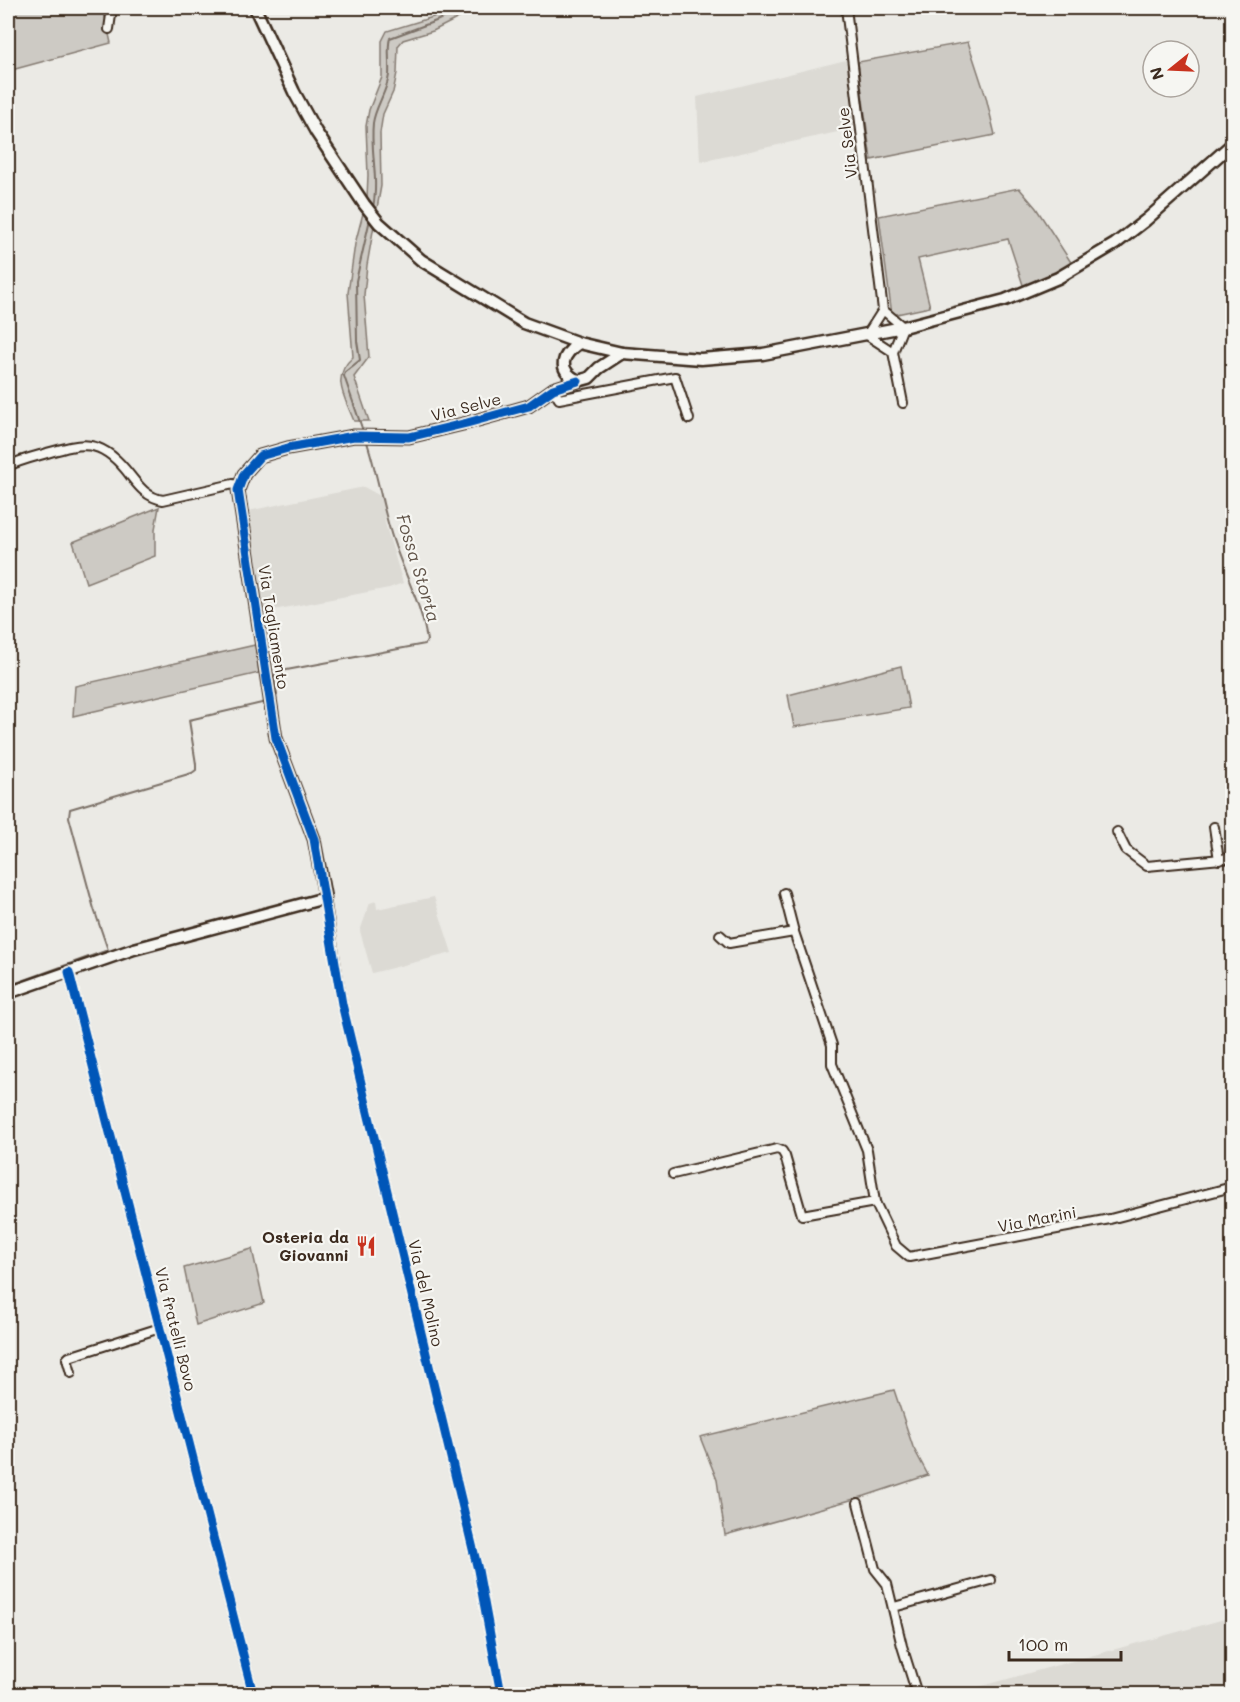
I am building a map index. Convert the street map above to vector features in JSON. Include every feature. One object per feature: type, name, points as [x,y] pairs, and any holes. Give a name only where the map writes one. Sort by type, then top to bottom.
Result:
[{"type":"street","points":[[109,29],[112,8]]},
{"type":"street","points":[[255,8],[294,92],[316,132],[379,223],[421,261],[524,323],[579,343],[622,353],[701,359],[763,354],[903,327],[1005,300],[1075,269],[1115,244],[1233,144]]},
{"type":"street","name":"Via Selve","points":[[846,8],[883,310]]},
{"type":"street","points":[[867,334],[883,310],[903,327]]},
{"type":"street","points":[[903,327],[893,352],[903,403]]},
{"type":"street","points":[[867,334],[893,352]]},
{"type":"street","name":"Via Selve","points":[[553,389],[564,368],[564,356],[555,335]]},
{"type":"street","points":[[564,356],[579,343]]},
{"type":"street","points":[[593,346],[599,368]]},
{"type":"street","name":"Via Selve","points":[[239,486],[244,474],[260,456],[288,448],[354,436],[409,437],[529,406],[553,389],[589,378],[599,368],[622,353]]},
{"type":"street","points":[[564,368],[578,381]]},
{"type":"street","points":[[553,389],[559,399],[675,377],[688,419]]},
{"type":"street","points":[[8,466],[24,459],[88,444],[108,452],[146,494],[156,499],[163,500],[233,484],[239,486]]},
{"type":"street","name":"Via Tagliamento","points":[[239,486],[270,700],[280,751],[314,839],[325,898]]},
{"type":"street","points":[[1214,827],[1219,860]]},
{"type":"street","points":[[1117,832],[1126,850],[1148,866],[1233,858]]},
{"type":"street","name":"Via Marini","points":[[784,893],[794,932],[832,1045],[832,1064],[867,1150],[875,1202],[896,1246],[909,1257],[1110,1219],[1233,1187]]},
{"type":"street","points":[[8,993],[134,950],[325,898]]},
{"type":"street","name":"Via del Molino","points":[[325,898],[342,1004],[477,1570],[501,1695]]},
{"type":"street","points":[[720,935],[729,943],[794,932]]},
{"type":"street","name":"Via fratelli Bovo","points":[[69,972],[253,1695]]},
{"type":"street","points":[[673,1174],[777,1149],[784,1154],[802,1215],[875,1202]]},
{"type":"street","points":[[71,1373],[67,1359],[69,1357],[160,1328]]},
{"type":"street","points":[[858,1503],[875,1569],[887,1584],[894,1606],[914,1694]]},
{"type":"street","points":[[894,1606],[991,1580]]},
{"type":"shaded area","points":[[8,8],[103,8],[111,43],[8,71]]},
{"type":"shaded area","points":[[451,8],[478,8],[433,31],[403,40],[398,46],[397,73],[393,92],[383,114],[380,133],[381,186],[364,295],[369,357],[354,377],[369,421],[354,421],[344,396],[341,380],[342,372],[353,357],[348,293],[355,244],[367,198],[366,126],[369,110],[382,77],[382,41],[387,31],[433,17]]},
{"type":"shaded area","points":[[968,42],[986,97],[995,135],[871,160],[858,62]]},
{"type":"shaded area","points":[[846,60],[856,128],[700,162],[697,97]]},
{"type":"shaded area","points":[[1019,188],[1036,208],[1074,267],[1024,288],[1008,239],[918,259],[930,307],[892,315],[879,216]]},
{"type":"shaded area","points":[[364,487],[384,498],[385,523],[403,583],[389,588],[263,612],[248,511]]},
{"type":"shaded area","points":[[159,507],[155,529],[155,556],[86,583],[73,542]]},
{"type":"shaded area","points":[[255,645],[259,673],[73,716],[75,686]]},
{"type":"shaded area","points":[[901,666],[909,708],[794,727],[788,695]]},
{"type":"shaded area","points":[[434,897],[452,953],[372,973],[360,931],[370,903],[376,901],[377,909]]},
{"type":"shaded area","points":[[252,1249],[264,1303],[196,1325],[184,1268]]},
{"type":"shaded area","points":[[894,1390],[913,1447],[928,1475],[865,1496],[725,1535],[717,1480],[700,1437]]},
{"type":"shaded area","points":[[1232,1617],[1232,1694],[953,1694]]},
{"type":"waterway","name":"Fossa Storta","points":[[373,207],[375,196],[373,123],[388,81],[390,38],[464,8]]},
{"type":"waterway","name":"Fossa Storta","points":[[363,431],[344,376],[345,372],[360,360],[357,341],[356,281],[370,219]]},
{"type":"waterway","name":"Fossa Storta","points":[[274,700],[277,695],[274,679],[276,672],[425,644],[427,641],[421,612],[390,530],[366,439]]},
{"type":"waterway","name":"Fossa Storta","points":[[8,986],[108,950],[94,909],[69,817],[70,809],[192,773],[196,770],[196,764],[189,720],[266,702]]},
{"type":"cycle path","points":[[501,1694],[478,1570],[342,1004],[314,839],[276,738],[238,490],[244,474],[260,456],[288,448],[354,436],[409,437],[529,406],[553,389],[578,381]]},
{"type":"cycle path","points":[[69,972],[253,1694]]},
{"type":"place","name":"Osteria da Giovanni","points":[[366,1246]]}]
